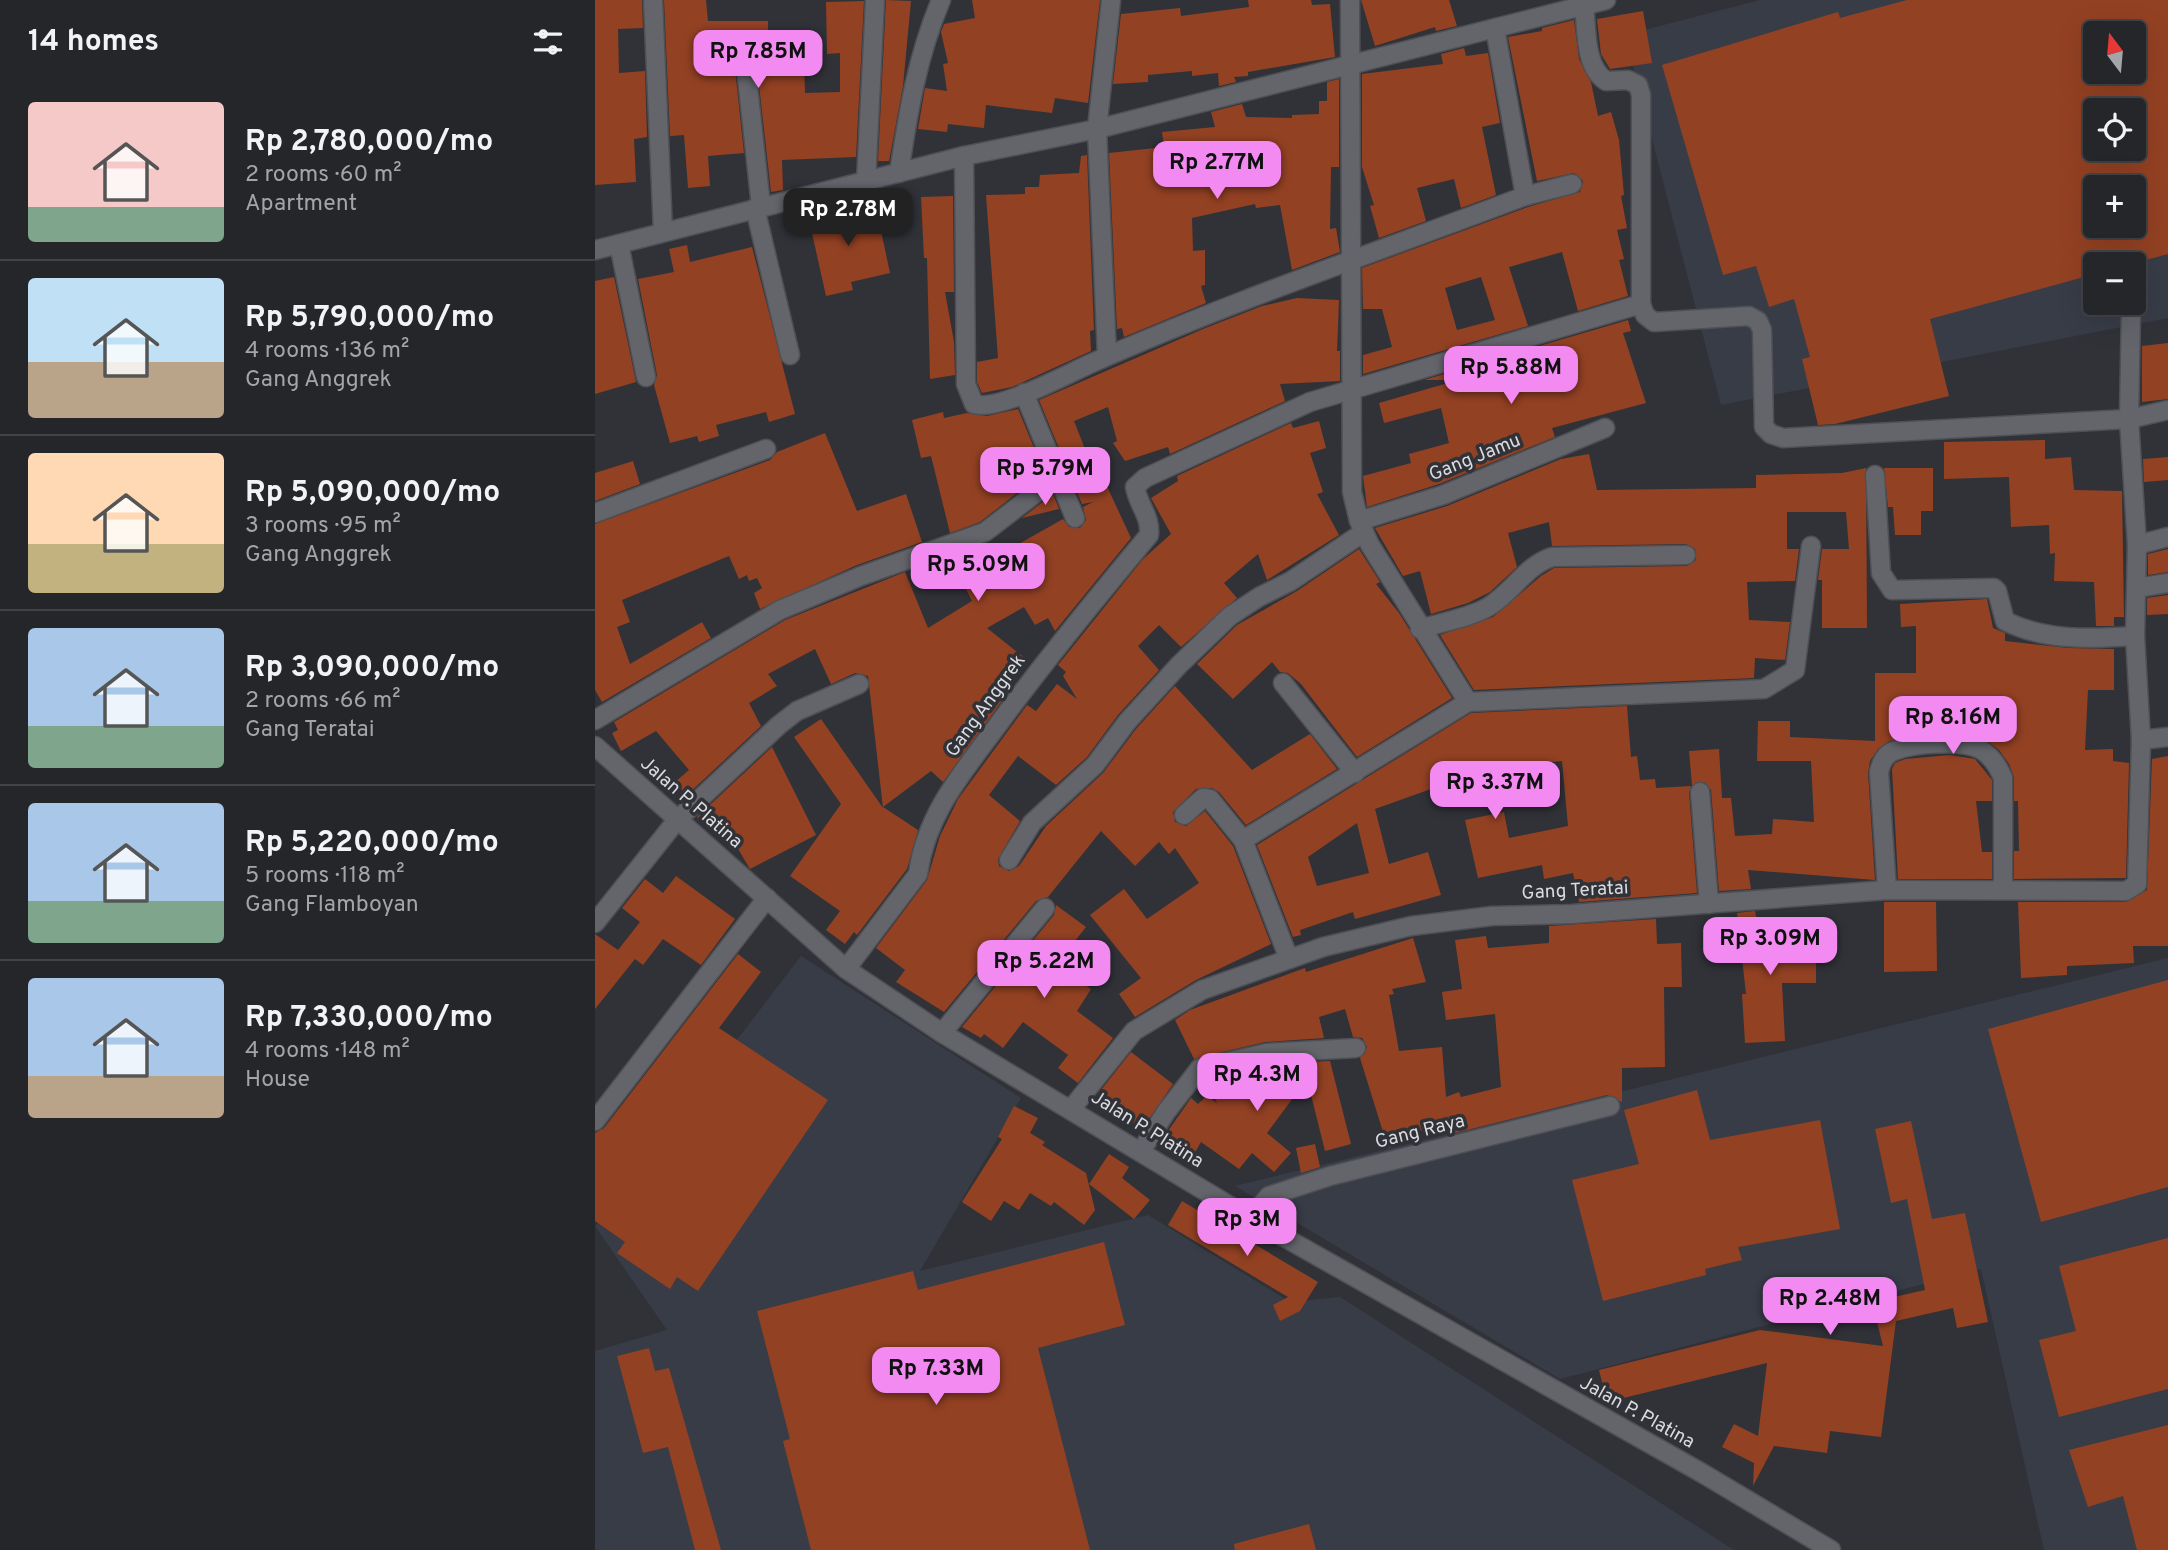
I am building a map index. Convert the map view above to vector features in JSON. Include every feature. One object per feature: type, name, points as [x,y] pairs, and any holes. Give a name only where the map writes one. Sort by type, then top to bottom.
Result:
[{"type":"street","points":[[653,0],[663,232]]},
{"type":"street","points":[[866,182],[876,0]]},
{"type":"street","points":[[899,173],[912,86],[924,41],[941,0]]},
{"type":"street","points":[[1107,356],[1097,129],[1111,0]]},
{"type":"street","points":[[1350,0],[1352,492],[1361,526],[1420,629],[1468,702]]},
{"type":"street","points":[[595,250],[964,156],[1097,129],[1606,0]]},
{"type":"street","points":[[1584,5],[1592,64],[1597,75],[1606,82],[1628,80],[1638,85],[1641,95],[1641,304],[1645,315],[1654,322],[1749,316],[1758,321],[1762,330],[1764,426],[1771,434],[1783,438],[2129,419],[2168,410]]},
{"type":"street","points":[[1495,28],[1525,196]]},
{"type":"street","points":[[745,58],[758,207],[790,355]]},
{"type":"street","points":[[964,156],[969,396],[974,404],[983,407],[1024,393],[1185,322],[1525,196],[1572,184]]},
{"type":"street","points":[[619,244],[646,377]]},
{"type":"street","points":[[1352,390],[1641,304]]},
{"type":"street","points":[[2131,315],[2129,419],[2137,545],[2134,636],[2141,740],[2168,737]]},
{"type":"street","name":"Gang Anggrek","points":[[846,969],[918,874],[919,856],[936,813],[950,791],[1040,667],[1149,535],[1148,516],[1138,501],[1135,487],[1145,478],[1310,402],[1352,390]]},
{"type":"street","points":[[1024,393],[1075,518]]},
{"type":"street","name":"Gang Jamu","points":[[1009,860],[1033,823],[1095,765],[1127,722],[1178,665],[1230,616],[1291,581],[1361,526],[1605,428]]},
{"type":"street","points":[[595,513],[766,449]]},
{"type":"street","points":[[1875,475],[1881,573],[1892,590],[1994,588],[2005,621],[2011,624],[2051,636],[2092,639],[2134,636]]},
{"type":"street","points":[[595,720],[780,610],[860,576],[985,532],[1058,476]]},
{"type":"street","points":[[2137,545],[2168,537]]},
{"type":"street","points":[[1243,840],[1468,702],[1764,689],[1795,670],[1811,546]]},
{"type":"street","points":[[1420,629],[1486,608],[1508,592],[1536,562],[1552,556],[1686,555]]},
{"type":"street","points":[[2137,588],[2168,583]]},
{"type":"street","points":[[1283,683],[1355,773]]},
{"type":"street","points":[[595,923],[677,820],[797,711],[859,684]]},
{"type":"street","name":"Gang Teratai","points":[[1072,1108],[1134,1031],[1202,990],[1289,959],[1411,926],[1492,916],[1572,914],[1887,890],[2126,891],[2137,884],[2141,740]]},
{"type":"street","points":[[1887,890],[1879,772],[1882,761],[1893,751],[1958,743],[1980,750],[1997,763],[2003,778],[2003,890]]},
{"type":"street","name":"Jalan P. Platina","points":[[595,746],[846,969],[942,1033],[1072,1108],[1251,1218],[1702,1473],[1831,1550]]},
{"type":"street","points":[[1700,792],[1709,904]]},
{"type":"street","points":[[1184,816],[1203,798],[1210,799],[1243,840],[1289,959]]},
{"type":"street","points":[[595,1121],[767,898]]},
{"type":"street","points":[[942,1033],[1045,908]]},
{"type":"street","points":[[1141,1151],[1166,1112],[1200,1068],[1268,1053],[1356,1048]]},
{"type":"street","name":"Gang Raya","points":[[1251,1218],[1269,1196],[1330,1176],[1610,1106]]},
{"type":"shaded area","points":[[1760,0],[2168,0],[2168,318],[1721,405],[1625,35]]},
{"type":"shaded area","points":[[801,956],[1021,1098],[920,1271],[1148,1215],[1290,1302],[1340,1297],[1734,1550],[595,1550],[595,1351],[667,1330],[595,1226]]},
{"type":"shaded area","points":[[2168,958],[2168,1550],[2044,1550],[1981,1269],[1560,1379],[1235,1186]]},
{"type":"building","points":[[595,0],[642,0],[643,28],[618,29],[619,73],[645,71],[647,137],[634,139],[636,182],[595,185]]},
{"type":"building","points":[[664,0],[706,0],[708,21],[768,21],[768,62],[804,60],[805,93],[840,92],[840,53],[827,54],[826,2],[864,1],[856,157],[782,160],[783,190],[771,192],[756,58],[750,49],[743,48],[735,54],[734,60],[744,153],[708,156],[710,186],[688,188],[684,135],[670,136]]},
{"type":"building","points":[[886,0],[911,1],[903,86],[889,161],[878,161]]},
{"type":"building","points":[[972,0],[1100,0],[1088,103],[1055,98],[1052,113],[986,105],[984,128],[948,124],[947,132],[918,129],[925,88],[947,91],[943,64],[948,63],[941,32],[944,24],[975,18]]},
{"type":"building","points":[[1248,0],[1311,0],[1312,5],[1330,4],[1335,57],[1248,72],[1248,76],[1234,77],[1236,82],[1219,86],[1218,73],[1192,76],[1192,71],[1148,75],[1148,82],[1113,84],[1121,14],[1180,8],[1181,16],[1249,7]]},
{"type":"building","points":[[1361,0],[1449,0],[1457,26],[1436,31],[1435,27],[1375,46]]},
{"type":"building","points":[[1907,0],[2168,0],[2168,254],[2146,260],[2146,252],[2083,252],[2083,277],[1930,319],[1949,396],[1835,424],[1818,425],[1802,359],[1810,357],[1794,299],[1769,307],[1756,266],[1723,275],[1662,65],[1838,12],[1840,18]]},
{"type":"building","points":[[1643,11],[1652,63],[1610,69],[1601,54],[1597,19]]},
{"type":"building","points":[[1574,20],[1579,59],[1591,82],[1598,116],[1611,112],[1619,140],[1624,195],[1621,196],[1627,228],[1617,230],[1624,259],[1619,260],[1628,296],[1578,311],[1562,252],[1509,267],[1528,326],[1363,374],[1363,355],[1392,347],[1382,309],[1363,309],[1362,268],[1528,207],[1580,192],[1583,181],[1574,173],[1537,181],[1508,37],[1542,31],[1542,28]],"holes":[[[1481,277],[1495,320],[1457,330],[1445,288]]]},
{"type":"building","points":[[1464,48],[1466,56],[1488,53],[1500,123],[1482,127],[1496,195],[1461,208],[1454,179],[1417,188],[1426,221],[1379,238],[1370,206],[1374,205],[1362,167],[1362,74],[1443,64],[1441,54]]},
{"type":"building","points":[[1339,79],[1339,167],[1331,167],[1330,229],[1336,228],[1340,252],[1292,270],[1280,205],[1256,208],[1255,204],[1192,218],[1193,251],[1205,250],[1205,285],[1201,286],[1206,303],[1124,337],[1122,328],[1117,329],[1109,153],[1164,147],[1162,132],[1215,127],[1211,112],[1242,104],[1246,117],[1292,118],[1292,115],[1319,114],[1319,101],[1327,101],[1327,82]]},
{"type":"building","points":[[1087,155],[1094,330],[1090,331],[1091,351],[1012,387],[982,393],[977,382],[977,362],[998,358],[986,195],[1025,194],[1025,187],[1039,187],[1040,175],[1079,173],[1081,156]]},
{"type":"building","points":[[953,196],[954,292],[945,292],[954,342],[955,375],[930,379],[927,258],[924,258],[921,197]]},
{"type":"building","points":[[853,205],[856,217],[877,212],[890,273],[851,282],[853,290],[826,296],[808,215]]},
{"type":"building","points":[[687,245],[690,262],[752,247],[795,414],[769,422],[766,412],[716,425],[719,436],[699,442],[697,436],[670,443],[654,385],[657,375],[638,279],[674,272],[669,249]]},
{"type":"building","points":[[614,277],[636,382],[595,394],[595,281]]},
{"type":"building","points":[[1297,298],[1339,300],[1337,351],[1340,351],[1340,381],[1280,384],[1285,401],[1170,454],[1168,447],[1125,461],[1113,443],[1117,441],[1108,407],[1074,421],[1087,454],[1091,452],[1131,538],[1055,631],[1048,618],[1035,625],[1024,607],[987,628],[1026,659],[1004,687],[1009,691],[943,782],[931,771],[883,807],[918,830],[907,869],[857,935],[854,932],[845,944],[826,930],[840,911],[790,876],[841,804],[794,737],[821,719],[883,808],[868,676],[855,673],[831,684],[815,649],[768,674],[777,686],[749,703],[761,726],[687,795],[675,782],[689,770],[656,731],[621,751],[612,733],[618,730],[614,722],[785,620],[905,572],[928,628],[972,601],[960,577],[1063,519],[1069,527],[1080,528],[1086,520],[1083,507],[1093,502],[1082,504],[1039,400],[1203,329],[1262,306]]},
{"type":"building","points":[[1628,320],[1631,331],[1623,333],[1646,403],[1552,428],[1555,437],[1439,484],[1367,507],[1363,476],[1411,463],[1409,454],[1449,443],[1441,408],[1384,423],[1379,403],[1448,383],[1448,380],[1424,380]]},
{"type":"building","points":[[2168,343],[2168,399],[2142,402],[2142,346]]},
{"type":"building","points":[[1018,409],[1044,472],[980,522],[950,533],[931,456],[921,458],[912,420],[943,412],[944,418],[967,413],[987,416]]},
{"type":"building","points":[[1319,421],[1326,448],[1310,453],[1323,492],[1317,494],[1339,535],[1267,580],[1258,554],[1224,583],[1237,598],[1181,647],[1159,625],[1138,646],[1159,670],[1118,715],[1087,757],[1056,785],[1018,756],[989,795],[1020,821],[998,859],[999,866],[1009,871],[1019,866],[1046,826],[1103,773],[1136,729],[1175,686],[1252,770],[1310,734],[1337,769],[1246,825],[1219,792],[1212,788],[1196,789],[1173,812],[1175,822],[1186,826],[1205,811],[1233,846],[1271,944],[1196,980],[1135,1017],[1119,994],[1141,978],[1090,915],[1124,889],[1147,919],[1199,883],[1175,848],[1169,854],[1159,842],[1135,866],[1101,831],[1048,897],[1036,901],[944,1012],[896,982],[905,970],[876,948],[927,880],[940,836],[958,799],[1027,705],[1036,711],[1057,684],[1077,699],[1063,676],[1066,672],[1058,665],[1143,559],[1171,534],[1151,498],[1178,481],[1177,476],[1291,423],[1293,428]]},
{"type":"building","points":[[825,433],[857,511],[906,494],[922,542],[857,565],[760,609],[754,593],[762,588],[757,578],[749,581],[747,575],[739,579],[729,556],[622,600],[630,622],[617,627],[630,664],[702,622],[711,638],[602,702],[595,690],[595,524],[770,460],[777,452]]},
{"type":"building","points":[[2045,440],[2045,459],[2071,457],[2074,490],[2122,491],[2124,617],[2114,617],[2114,626],[2096,626],[2094,582],[2054,581],[2055,553],[2050,554],[2049,525],[2011,527],[2009,477],[1944,479],[1944,442]]},
{"type":"building","points":[[1589,454],[1597,490],[1756,488],[1756,475],[1842,473],[1866,468],[1867,628],[1822,628],[1822,580],[1818,580],[1822,549],[1849,549],[1846,512],[1787,512],[1787,549],[1799,549],[1795,581],[1747,582],[1749,620],[1790,622],[1785,660],[1755,658],[1754,678],[1474,690],[1440,635],[1493,617],[1554,568],[1687,566],[1696,560],[1695,549],[1686,544],[1552,546],[1549,522],[1508,533],[1517,567],[1490,592],[1468,603],[1431,614],[1420,571],[1403,576],[1375,528],[1447,506],[1561,459]]},
{"type":"building","points":[[2168,457],[2168,480],[2144,482],[2143,459]]},
{"type":"building","points":[[633,461],[640,484],[595,501],[595,473]]},
{"type":"building","points":[[1884,468],[1933,468],[1933,511],[1921,511],[1921,535],[1895,535],[1893,507],[1888,507]]},
{"type":"building","points":[[1053,494],[1059,509],[1022,518]]},
{"type":"building","points":[[1359,549],[1380,582],[1376,584],[1399,613],[1452,698],[1357,757],[1301,684],[1288,673],[1280,672],[1272,662],[1233,699],[1197,664],[1237,625],[1297,591]]},
{"type":"building","points":[[2168,549],[2168,572],[2148,575],[2148,554]]},
{"type":"building","points":[[2168,595],[2168,614],[2147,615],[2147,598]]},
{"type":"building","points":[[1987,599],[1993,628],[2005,633],[2005,641],[2068,648],[2114,649],[2114,690],[2088,690],[2085,750],[2113,749],[2113,761],[2129,763],[2126,878],[2014,879],[2014,851],[2019,851],[2018,801],[2014,801],[2014,777],[2009,764],[1999,750],[1984,738],[1964,733],[1937,732],[1889,741],[1878,749],[1870,761],[1868,773],[1875,880],[1748,870],[1751,889],[1719,891],[1711,790],[1704,782],[1692,785],[1689,751],[1719,749],[1722,798],[1731,798],[1735,836],[1772,834],[1773,819],[1814,822],[1811,761],[1757,761],[1758,721],[1790,721],[1790,737],[1875,741],[1875,673],[1916,673],[1916,626],[1901,627],[1900,604]]},
{"type":"building","points":[[1627,706],[1631,757],[1637,756],[1640,780],[1655,779],[1656,788],[1691,786],[1689,793],[1697,893],[1579,902],[1573,873],[1544,879],[1542,865],[1478,878],[1465,820],[1504,812],[1509,838],[1568,826],[1562,761],[1492,768],[1491,761],[1444,780],[1445,784],[1375,809],[1389,864],[1428,852],[1441,895],[1355,919],[1353,912],[1300,930],[1301,935],[1293,937],[1257,845],[1471,713]],"holes":[[[1357,823],[1369,873],[1317,886],[1308,857]]]},
{"type":"building","points":[[772,747],[816,835],[750,869],[728,832],[721,839],[697,817]]},
{"type":"building","points":[[1950,755],[1975,759],[1992,780],[1992,801],[1976,801],[1982,852],[1992,852],[1992,879],[1898,879],[1892,769],[1895,763],[1905,759]]},
{"type":"building","points":[[2168,756],[2168,946],[2133,946],[2134,963],[2067,966],[2067,975],[2021,978],[2018,902],[2126,902],[2147,890],[2152,759]]},
{"type":"building","points":[[676,876],[735,919],[701,965],[663,939],[643,965],[635,959],[595,1009],[595,934],[618,950],[640,922],[622,908],[645,879],[663,893]]},
{"type":"building","points":[[1884,902],[1936,902],[1937,971],[1884,972]]},
{"type":"building","points":[[1056,905],[1086,927],[1056,965],[1091,989],[1077,1011],[1113,1038],[1078,1083],[1058,1068],[1068,1055],[1023,1022],[1003,1048],[984,1034],[981,1038],[962,1027],[1054,915]]},
{"type":"building","points":[[1755,911],[1758,925],[1773,923],[1775,944],[1816,944],[1816,983],[1782,983],[1785,1041],[1745,1043],[1742,994],[1746,994],[1737,913]]},
{"type":"building","points":[[1656,919],[1657,944],[1681,943],[1682,987],[1664,987],[1665,1067],[1622,1068],[1622,1102],[1607,1095],[1455,1133],[1452,1125],[1409,1133],[1411,1141],[1388,1148],[1360,1058],[1367,1047],[1362,1038],[1353,1037],[1345,1009],[1319,1017],[1324,1038],[1265,1042],[1194,1059],[1175,1020],[1190,1010],[1305,968],[1306,972],[1413,938],[1426,982],[1392,989],[1394,994],[1389,995],[1399,1051],[1442,1047],[1446,1097],[1459,1092],[1461,1097],[1501,1087],[1495,1014],[1446,1020],[1442,992],[1462,989],[1455,940],[1486,936],[1488,948],[1549,943],[1549,926]]},
{"type":"building","points":[[738,954],[761,972],[719,1028],[828,1100],[698,1291],[677,1277],[670,1289],[617,1253],[625,1242],[595,1221],[595,1133],[604,1128]]},
{"type":"building","points":[[2168,980],[2168,1187],[2041,1222],[1988,1029]]},
{"type":"building","points":[[1131,1052],[1173,1084],[1142,1129],[1097,1095]]},
{"type":"building","points":[[1330,1061],[1351,1144],[1325,1151],[1307,1079],[1267,1133],[1291,1153],[1274,1172],[1252,1153],[1239,1169],[1201,1142],[1190,1161],[1159,1144],[1191,1098],[1198,1104],[1207,1096],[1217,1103],[1206,1078],[1269,1064]]},
{"type":"building","points":[[1697,1090],[1710,1140],[1820,1120],[1840,1229],[1738,1247],[1742,1260],[1705,1269],[1706,1275],[1603,1301],[1572,1180],[1639,1164],[1624,1110]]},
{"type":"building","points":[[1014,1106],[1038,1118],[1030,1133],[1045,1142],[1042,1145],[1086,1173],[1095,1210],[1084,1225],[1054,1202],[1051,1206],[1030,1193],[1019,1210],[1004,1201],[991,1221],[962,1202],[1002,1139],[998,1137]]},
{"type":"building","points":[[1911,1121],[1932,1219],[1965,1213],[1988,1322],[1957,1328],[1953,1308],[1896,1321],[1881,1437],[1830,1431],[1827,1453],[1774,1446],[1753,1486],[1754,1463],[1722,1447],[1734,1424],[1758,1436],[1767,1363],[1607,1402],[1599,1370],[1760,1330],[1883,1346],[1872,1302],[1925,1290],[1907,1199],[1891,1203],[1875,1129]]},
{"type":"building","points":[[1315,1144],[1320,1167],[1301,1173],[1296,1148]]},
{"type":"building","points":[[1109,1154],[1129,1167],[1122,1178],[1150,1200],[1134,1219],[1089,1184]]},
{"type":"building","points":[[1182,1201],[1318,1282],[1300,1311],[1280,1321],[1273,1305],[1288,1297],[1168,1225]]},
{"type":"building","points":[[2168,1238],[2168,1389],[2059,1417],[2039,1340],[2076,1331],[2059,1266]]},
{"type":"building","points":[[1104,1242],[1125,1325],[1038,1348],[1090,1550],[811,1550],[783,1441],[790,1439],[757,1311],[913,1271],[918,1290]]},
{"type":"building","points":[[649,1348],[655,1371],[669,1368],[721,1550],[695,1550],[668,1447],[643,1453],[617,1356]]},
{"type":"building","points":[[2168,1425],[2168,1550],[2137,1550],[2123,1496],[2088,1507],[2069,1450]]},
{"type":"building","points":[[1309,1524],[1316,1550],[1235,1550],[1234,1544]]}]
